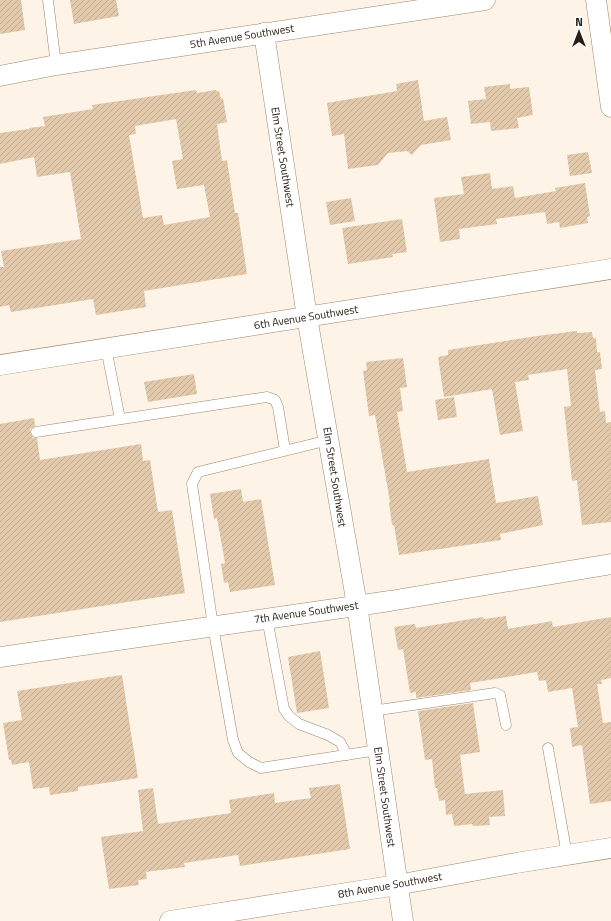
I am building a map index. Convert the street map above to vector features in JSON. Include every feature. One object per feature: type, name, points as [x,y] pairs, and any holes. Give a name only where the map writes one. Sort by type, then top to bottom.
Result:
[{"type":"street","name":"5th Avenue Southwest","points":[[0,76],[56,65],[485,0]]},
{"type":"street","points":[[596,0],[611,107]]},
{"type":"street","name":"Elm Street Southwest","points":[[264,33],[307,317],[356,605],[403,921]]},
{"type":"street","name":"6th Avenue Southwest","points":[[0,365],[611,268]]},
{"type":"street","name":"7th Avenue Southwest","points":[[0,657],[390,601],[611,564]]},
{"type":"street","name":"8th Avenue Southwest","points":[[170,921],[397,885],[611,848]]},
{"type":"lane","points":[[48,0],[56,65]]},
{"type":"lane","points":[[106,348],[120,419]]},
{"type":"lane","points":[[36,432],[266,397],[275,400],[278,407],[285,450]]},
{"type":"lane","points":[[329,440],[198,472],[192,484],[213,626],[233,740],[238,752],[249,762],[261,768],[378,750]]},
{"type":"lane","points":[[267,618],[284,709],[289,716],[299,724],[328,735],[340,742],[347,755]]},
{"type":"lane","points":[[372,711],[495,693],[500,695],[506,725]]},
{"type":"lane","points":[[548,748],[567,855]]},
{"type":"building","points":[[0,0],[21,0],[25,30],[0,34]]},
{"type":"building","points":[[70,0],[116,0],[119,16],[74,24]]},
{"type":"building","points":[[418,80],[424,121],[447,117],[451,140],[421,145],[412,155],[407,151],[388,153],[378,165],[348,169],[344,134],[332,136],[327,103],[397,91],[396,84]]},
{"type":"building","points":[[510,84],[510,89],[529,87],[533,115],[517,118],[519,128],[491,131],[490,122],[471,124],[468,101],[486,99],[484,87]]},
{"type":"building","points":[[196,90],[197,93],[216,90],[219,91],[221,99],[223,98],[227,122],[217,124],[222,161],[227,160],[235,213],[238,213],[247,274],[144,291],[146,307],[96,315],[93,299],[11,312],[9,305],[0,307],[0,267],[4,267],[1,251],[81,239],[70,172],[37,177],[34,157],[0,164],[0,133],[45,126],[43,117],[93,109],[92,105]],"holes":[[[176,119],[183,159],[172,161],[177,189],[204,185],[210,217],[164,225],[162,215],[143,218],[129,135],[136,134],[135,126]]]},
{"type":"building","points":[[588,152],[592,173],[570,176],[567,155]]},
{"type":"building","points":[[490,173],[492,189],[513,186],[515,198],[556,191],[555,188],[585,183],[590,216],[587,217],[588,223],[560,228],[559,222],[547,224],[545,212],[496,219],[497,224],[459,229],[460,239],[440,242],[434,198],[464,194],[461,177]]},
{"type":"building","points":[[351,198],[355,221],[330,225],[326,202]]},
{"type":"building","points":[[402,219],[407,252],[392,254],[393,257],[348,264],[342,228]]},
{"type":"building","points":[[577,331],[577,333],[592,332],[593,338],[596,338],[597,352],[600,352],[602,369],[595,370],[600,412],[605,411],[606,423],[611,422],[611,522],[582,525],[577,480],[572,481],[564,407],[571,406],[567,369],[528,375],[529,380],[515,382],[523,431],[500,435],[492,389],[444,397],[438,357],[448,355],[448,350]]},
{"type":"building","points":[[403,358],[407,387],[400,388],[403,411],[397,412],[407,472],[489,459],[496,503],[538,496],[543,525],[500,534],[501,540],[399,555],[394,525],[392,525],[390,502],[375,415],[369,416],[363,371],[367,370],[366,362]]},
{"type":"building","points":[[194,374],[197,394],[148,402],[144,382]]},
{"type":"building","points":[[454,397],[457,417],[438,420],[435,400]]},
{"type":"building","points":[[34,418],[35,426],[30,429],[30,433],[33,438],[37,438],[40,460],[141,444],[143,461],[150,460],[158,512],[172,510],[185,593],[0,622],[0,424]]},
{"type":"building","points":[[241,489],[243,502],[261,499],[275,585],[230,592],[228,582],[224,583],[221,564],[225,563],[217,518],[214,519],[210,494]]},
{"type":"building","points":[[506,616],[508,629],[552,621],[553,627],[611,617],[611,678],[601,680],[602,684],[597,684],[603,723],[611,722],[611,801],[590,804],[582,745],[572,747],[570,728],[578,727],[572,688],[548,692],[546,680],[539,681],[537,672],[470,683],[471,690],[416,698],[416,692],[410,693],[403,649],[398,650],[394,627],[415,624],[416,628],[483,617],[484,619]]},
{"type":"building","points":[[320,651],[329,708],[297,713],[288,657]]},
{"type":"building","points":[[122,675],[138,778],[78,787],[78,791],[50,795],[49,787],[33,789],[29,762],[12,765],[11,760],[9,760],[3,723],[22,720],[17,691]]},
{"type":"building","points":[[473,703],[480,752],[460,755],[465,794],[503,790],[505,816],[489,817],[490,825],[473,826],[472,824],[454,826],[452,814],[446,815],[445,800],[439,801],[437,788],[435,788],[432,759],[425,760],[418,711]]},
{"type":"building","points":[[340,784],[350,849],[240,866],[238,855],[184,863],[185,867],[146,872],[147,879],[138,880],[139,885],[109,889],[101,837],[143,831],[138,790],[153,788],[158,824],[231,813],[229,800],[274,793],[275,803],[311,798],[309,788]]}]
